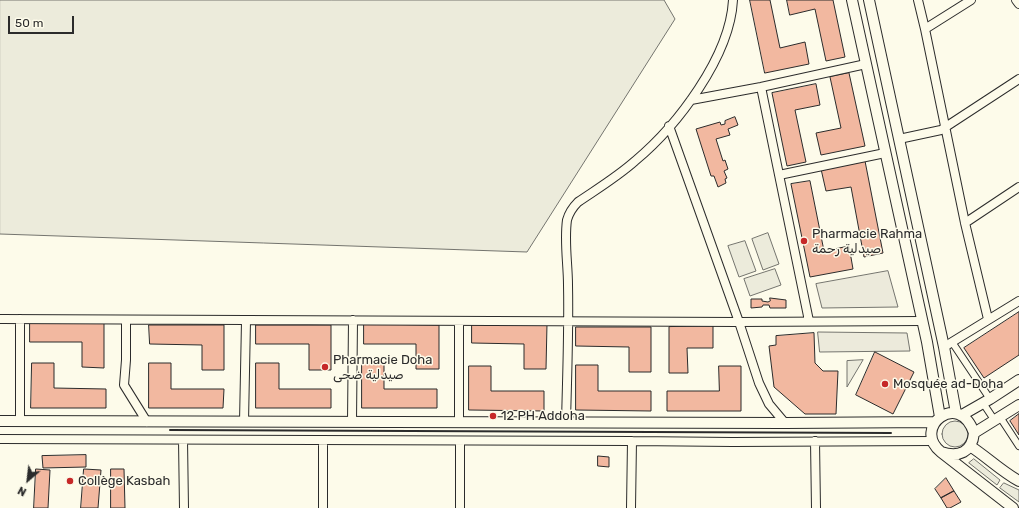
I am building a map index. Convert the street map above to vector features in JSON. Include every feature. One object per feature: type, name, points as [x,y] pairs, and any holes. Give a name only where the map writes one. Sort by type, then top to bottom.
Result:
[{"type":"street","points":[[566,423],[568,284],[566,236],[570,212],[572,207],[578,202],[635,162],[653,145],[691,100],[705,79],[721,46],[728,29],[732,13],[733,0]]},
{"type":"street","points":[[852,0],[922,321],[937,419],[931,431],[933,441],[936,448],[1014,508]]},
{"type":"street","points":[[869,0],[899,139],[948,345],[959,414],[971,424],[974,433],[970,446],[965,451],[957,455],[941,452]]},
{"type":"street","points":[[918,0],[946,127],[965,223],[988,319]]},
{"type":"street","points":[[925,29],[972,0]]},
{"type":"street","points":[[1016,0],[1019,4]]},
{"type":"street","points":[[691,100],[761,87],[866,64]]},
{"type":"street","points":[[899,139],[941,130],[1019,78]]},
{"type":"street","points":[[761,87],[809,321]]},
{"type":"street","points":[[669,126],[765,396],[769,404],[785,423]]},
{"type":"street","points":[[778,175],[885,153]]},
{"type":"street","points":[[965,223],[1019,187]]},
{"type":"street","points":[[948,345],[1019,301]]},
{"type":"street","points":[[0,319],[567,320],[739,322],[922,321]]},
{"type":"street","points":[[20,319],[20,421]]},
{"type":"street","points":[[126,320],[126,360],[124,385],[147,422]]},
{"type":"street","points":[[244,422],[246,320]]},
{"type":"street","points":[[352,421],[353,320]]},
{"type":"street","points":[[459,321],[459,422]]},
{"type":"street","points":[[948,345],[998,419],[1019,446]]},
{"type":"street","points":[[0,421],[785,423],[937,419],[948,413],[959,414],[987,401],[1019,380]]},
{"type":"street","points":[[974,433],[1019,405]]},
{"type":"street","points":[[0,439],[733,442],[933,441]]},
{"type":"street","points":[[183,440],[184,508]]},
{"type":"street","points":[[323,440],[323,508]]},
{"type":"street","points":[[460,441],[460,508]]},
{"type":"street","points":[[631,508],[632,441]]},
{"type":"street","points":[[815,441],[816,508]]},
{"type":"street","points":[[970,446],[1019,481]]},
{"type":"shaded area","points":[[0,0],[664,0],[675,19],[527,252],[0,234]]},
{"type":"shaded area","points":[[768,233],[779,264],[763,270],[752,239]]},
{"type":"shaded area","points":[[745,241],[756,271],[739,277],[728,246]]},
{"type":"shaded area","points":[[775,269],[781,285],[750,296],[744,279]]},
{"type":"shaded area","points":[[888,271],[898,307],[822,308],[816,284]]},
{"type":"shaded area","points":[[818,332],[907,333],[910,351],[820,352]]},
{"type":"shaded area","points":[[863,360],[847,387],[847,361]]},
{"type":"shaded area","points":[[955,421],[964,425],[968,434],[964,443],[955,447],[946,443],[942,434],[946,425]]},
{"type":"shaded area","points":[[974,459],[1000,480],[997,485],[969,463]]},
{"type":"shaded area","points":[[1004,483],[1019,490],[1019,502],[1000,488]]},
{"type":"building","points":[[750,0],[770,0],[780,48],[805,42],[809,64],[765,73]]},
{"type":"building","points":[[787,0],[833,0],[845,57],[826,61],[815,9],[790,15]]},
{"type":"building","points":[[849,73],[865,146],[821,155],[816,133],[841,128],[830,77]]},
{"type":"building","points":[[816,84],[820,105],[795,110],[806,162],[787,166],[772,93]]},
{"type":"building","points":[[735,117],[738,125],[728,129],[730,135],[716,139],[723,161],[725,160],[728,169],[724,171],[727,178],[725,179],[726,183],[718,187],[714,176],[711,176],[696,129],[720,122],[721,125],[725,124],[725,121]]},
{"type":"building","points":[[865,161],[883,253],[864,257],[851,187],[826,191],[821,169]]},
{"type":"building","points":[[810,181],[824,251],[849,246],[853,269],[810,277],[791,184]]},
{"type":"building","points":[[770,298],[786,300],[786,308],[770,308],[769,305],[763,305],[762,307],[751,308],[751,299],[762,299],[762,301],[768,302],[770,301]]},
{"type":"building","points":[[1019,312],[1019,355],[984,378],[964,348]]},
{"type":"building","points":[[30,322],[104,323],[104,368],[82,367],[82,342],[30,342]]},
{"type":"building","points":[[364,324],[439,325],[439,369],[416,369],[416,344],[364,344]]},
{"type":"building","points":[[472,324],[547,324],[546,369],[524,369],[524,344],[472,343]]},
{"type":"building","points":[[149,325],[224,325],[224,370],[202,370],[202,345],[150,344]]},
{"type":"building","points":[[256,325],[331,325],[331,370],[309,370],[309,344],[256,344]]},
{"type":"building","points":[[713,326],[713,348],[687,348],[688,373],[669,373],[669,327]]},
{"type":"building","points":[[576,327],[651,327],[651,372],[629,372],[629,347],[576,346]]},
{"type":"building","points":[[814,333],[815,363],[823,371],[838,371],[836,414],[805,414],[774,387],[769,346],[776,345],[776,336]]},
{"type":"building","name":"Mosquée ad-Doha","points":[[875,352],[914,372],[893,414],[856,395]]},
{"type":"building","points":[[32,363],[54,363],[54,388],[106,389],[106,408],[31,408]]},
{"type":"building","points":[[149,363],[171,363],[171,389],[224,389],[223,408],[149,408]]},
{"type":"building","points":[[256,363],[279,363],[279,389],[331,389],[331,408],[256,408]]},
{"type":"building","points":[[362,363],[384,363],[384,389],[437,389],[437,408],[362,408]]},
{"type":"building","points":[[576,365],[598,365],[598,391],[651,391],[651,411],[576,410]]},
{"type":"building","points":[[469,366],[491,366],[491,391],[544,391],[544,411],[469,410]]},
{"type":"building","points":[[719,366],[741,366],[741,411],[667,411],[667,391],[719,391]]},
{"type":"building","points":[[1019,414],[1019,435],[1010,421]]},
{"type":"building","points":[[86,455],[86,467],[43,468],[42,456]]},
{"type":"building","points":[[598,456],[609,457],[609,467],[598,466]]},
{"type":"building","points":[[36,469],[50,470],[48,508],[34,508]]},
{"type":"building","points":[[84,469],[101,470],[98,508],[81,508]]},
{"type":"building","points":[[111,469],[124,469],[125,508],[111,508]]},
{"type":"building","points":[[946,478],[954,491],[941,498],[935,489]]},
{"type":"building","points":[[954,491],[961,502],[947,508],[941,498]]},
{"type":"wall","points":[[170,430],[891,433]]},
{"type":"place","name":"Pharmacie Rahma صيدلية رحمة","points":[[804,241]]},
{"type":"place","name":"Pharmacie Doha صيدلية ضحى","points":[[325,367]]},
{"type":"place","name":"Mosquée ad-Doha","points":[[885,384]]},
{"type":"place","name":"12 PH Addoha","points":[[493,416]]},
{"type":"place","name":"Collège Kasbah","points":[[70,481]]}]
